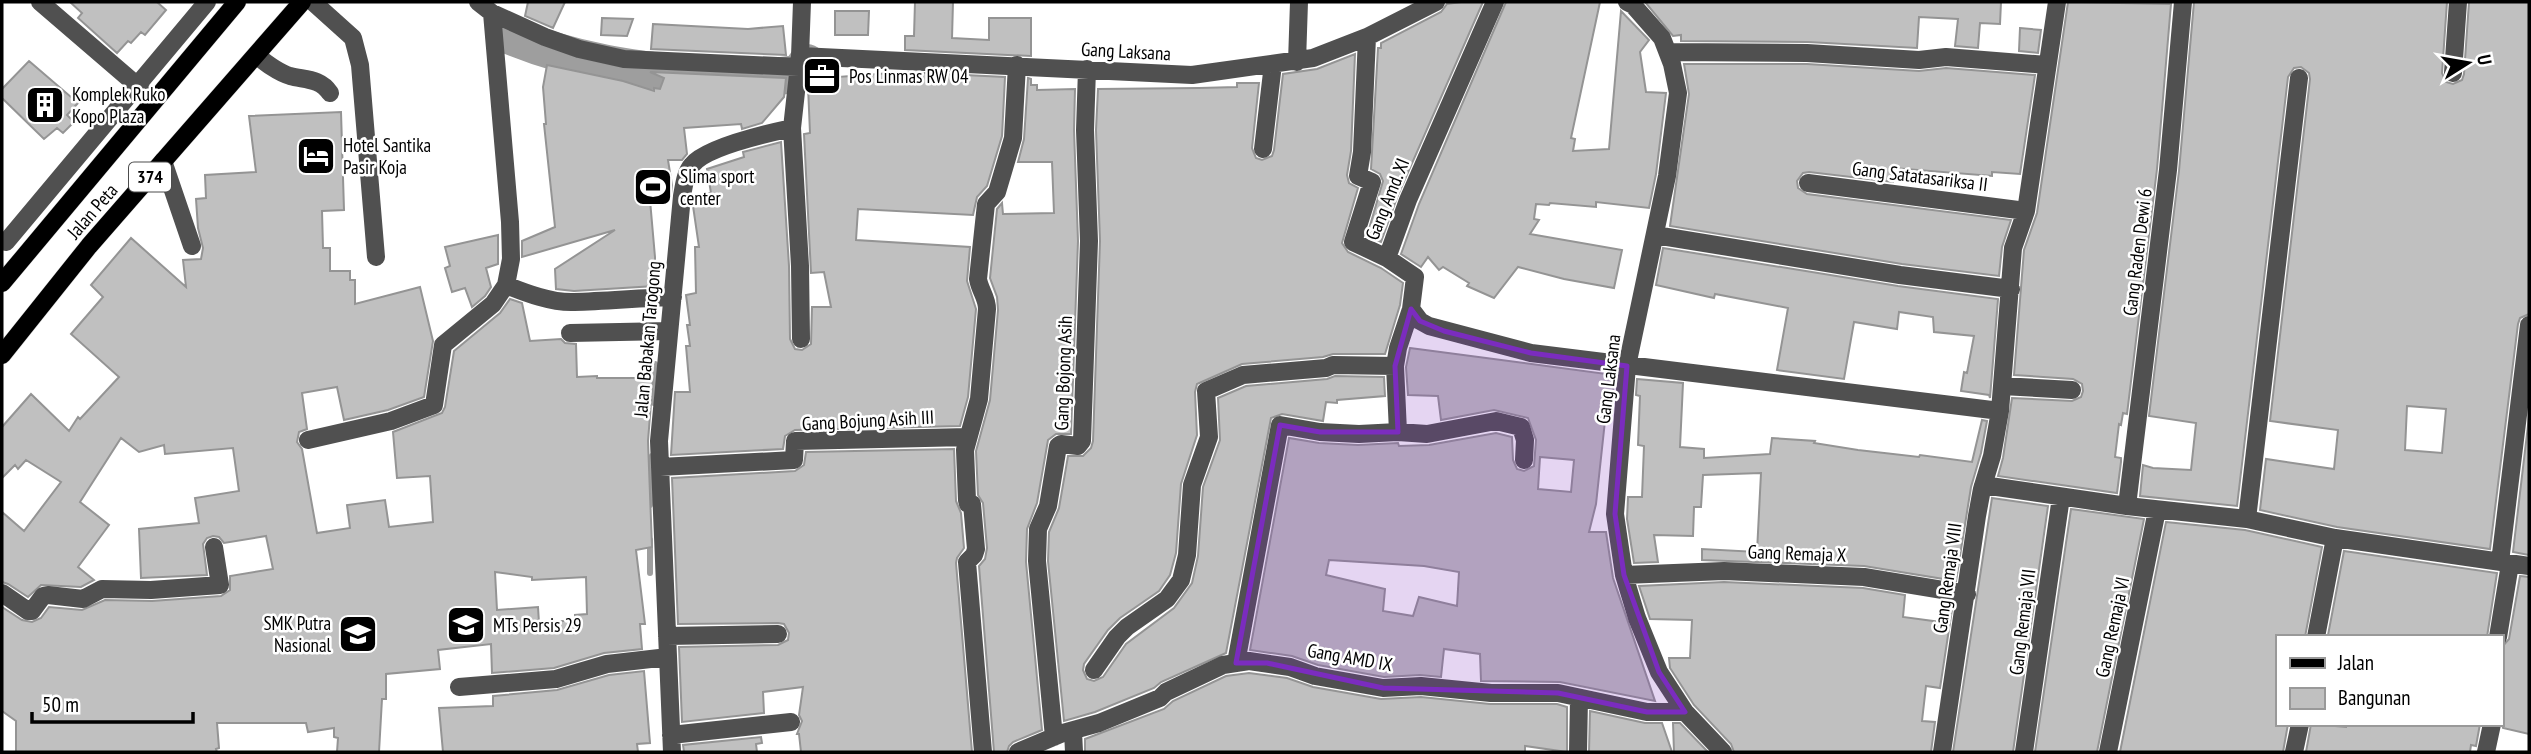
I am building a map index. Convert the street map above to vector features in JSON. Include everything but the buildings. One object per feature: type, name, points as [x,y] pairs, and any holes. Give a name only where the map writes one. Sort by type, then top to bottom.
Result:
[{"type":"main road","name":"Jalan Peta","points":[[3,278],[237,2]]},
{"type":"main road","name":"Jalan Peta","points":[[2,355],[89,246],[302,2]]},
{"type":"street","points":[[40,2],[154,100]]},
{"type":"street","points":[[24,256],[4,240],[207,2]]},
{"type":"street","points":[[313,2],[352,38],[360,65],[376,257]]},
{"type":"street","points":[[801,339],[800,266],[792,128],[802,2]]},
{"type":"street","points":[[1297,62],[1299,2]]},
{"type":"street","name":"Gang Laksana","points":[[485,8],[579,49],[624,59],[798,70],[1017,65],[1192,75],[1313,58],[1367,37],[1436,2]]},
{"type":"street","name":"Gang Amd. XI","points":[[1411,309],[1415,277],[1387,258],[1408,200],[1495,2]]},
{"type":"street","name":"Gang Remaja VIII","points":[[1942,752],[1977,516],[1983,485],[1993,457],[2000,411],[2013,248],[2026,211],[2057,2]]},
{"type":"street","name":"Gang Raden Dewi 6","points":[[2127,506],[2168,170],[2183,2]]},
{"type":"street","points":[[2452,74],[2458,2]]},
{"type":"street","name":"Gang Laksana","points":[[1631,3],[1662,38],[1678,93],[1667,176],[1628,366],[1615,514],[1624,575],[1637,618],[1659,672],[1685,712],[1723,752]]},
{"type":"street","points":[[308,440],[391,421],[434,405],[443,345],[493,304],[506,285],[511,259],[510,222],[485,8]]},
{"type":"street","points":[[1367,37],[1362,152],[1358,176],[1372,182],[1353,242],[1387,258]]},
{"type":"street","points":[[1668,52],[1807,53],[1919,60],[1946,57],[2048,65]]},
{"type":"street","points":[[256,55],[272,68],[289,76],[316,81],[330,93]]},
{"type":"street","points":[[1263,149],[1273,64]]},
{"type":"street","points":[[983,752],[967,562],[976,549],[974,512],[972,504],[968,504],[967,500],[965,450],[979,399],[987,309],[987,298],[980,290],[978,279],[986,204],[997,192],[1013,138],[1017,65]]},
{"type":"street","name":"Gang Bojong Asih","points":[[1059,730],[1037,561],[1038,529],[1048,506],[1058,446],[1078,446],[1082,441],[1089,241],[1085,130],[1087,69]]},
{"type":"street","points":[[2247,519],[2300,78]]},
{"type":"street","name":"Jalan Babakan Tarogong","points":[[671,744],[659,441],[686,175],[692,165],[705,155],[792,128]]},
{"type":"street","points":[[163,161],[192,246]]},
{"type":"street","name":"Gang Satatasariksa II","points":[[1808,183],[2026,211]]},
{"type":"street","points":[[1655,235],[1900,275],[2011,289]]},
{"type":"street","points":[[506,285],[530,295],[573,302],[673,297]]},
{"type":"street","points":[[1411,309],[1420,321],[1444,331],[1531,353],[2000,411]]},
{"type":"street","points":[[1398,432],[1395,366],[1411,309]]},
{"type":"street","points":[[2498,635],[2529,325]]},
{"type":"street","points":[[570,333],[669,331]]},
{"type":"street","points":[[1094,670],[1122,632],[1167,599],[1181,580],[1192,485],[1209,437],[1206,391],[1243,375],[1326,368],[1333,365],[1395,366]]},
{"type":"street","points":[[2002,386],[2072,390]]},
{"type":"street","points":[[1236,663],[1280,425],[1320,432],[1427,434],[1496,421],[1521,427],[1525,440],[1524,460]]},
{"type":"street","name":"Gang Bojung Asih III","points":[[660,467],[793,460],[795,441],[968,436]]},
{"type":"street","points":[[1983,485],[2157,510],[2247,519],[2335,538],[2529,566]]},
{"type":"street","name":"Gang Remaja VII","points":[[2024,752],[2062,497]]},
{"type":"street","name":"Gang Remaja VI","points":[[2108,752],[2157,510]]},
{"type":"street","points":[[2316,635],[2335,538]]},
{"type":"street","points":[[2,593],[27,611],[36,607],[43,596],[48,595],[83,599],[102,589],[151,590],[220,585],[214,547]]},
{"type":"street","name":"Gang Remaja X","points":[[1624,575],[1724,571],[1864,577],[1967,593]]},
{"type":"street","points":[[667,636],[778,634]]},
{"type":"street","points":[[459,687],[556,679],[607,664],[668,657]]},
{"type":"street","name":"Gang AMD IX","points":[[1059,730],[1160,698],[1166,692],[1213,669],[1236,663],[1267,663],[1290,667],[1315,676],[1383,688],[1421,686],[1491,693],[1558,693],[1647,712],[1685,712]]},
{"type":"street","points":[[1578,752],[1579,698]]},
{"type":"street","points":[[671,744],[791,722]]},
{"type":"street","points":[[2294,752],[2300,726]]},
{"type":"street","points":[[2486,752],[2492,726]]},
{"type":"street","points":[[1018,752],[1059,730],[1073,752]]},
{"type":"highlighted area","points":[[1411,309],[1420,321],[1444,331],[1531,353],[1627,366],[1615,514],[1624,575],[1659,672],[1685,712],[1647,712],[1558,693],[1383,688],[1267,663],[1236,663],[1280,425],[1320,432],[1398,432],[1395,366]]},
{"type":"waterway","points":[[504,33],[581,58],[660,72],[768,77],[800,73],[807,63]]},
{"type":"waterway","points":[[654,403],[655,364]]},
{"type":"waterway","points":[[650,505],[652,456]]},
{"type":"waterway","points":[[650,540],[650,573]]},
{"type":"place","name":"Pos Linmas RW 04","points":[[822,76]]},
{"type":"place","name":"Komplek Ruko Kopo Plaza","points":[[45,105]]},
{"type":"place","name":"Hotel Santika Pasir Koja","points":[[316,156]]},
{"type":"place","name":"Slima sport center","points":[[653,187]]},
{"type":"place","name":"MTs Persis 29","points":[[466,625]]},
{"type":"place","name":"SMK Putra Nasional","points":[[358,634]]}]
